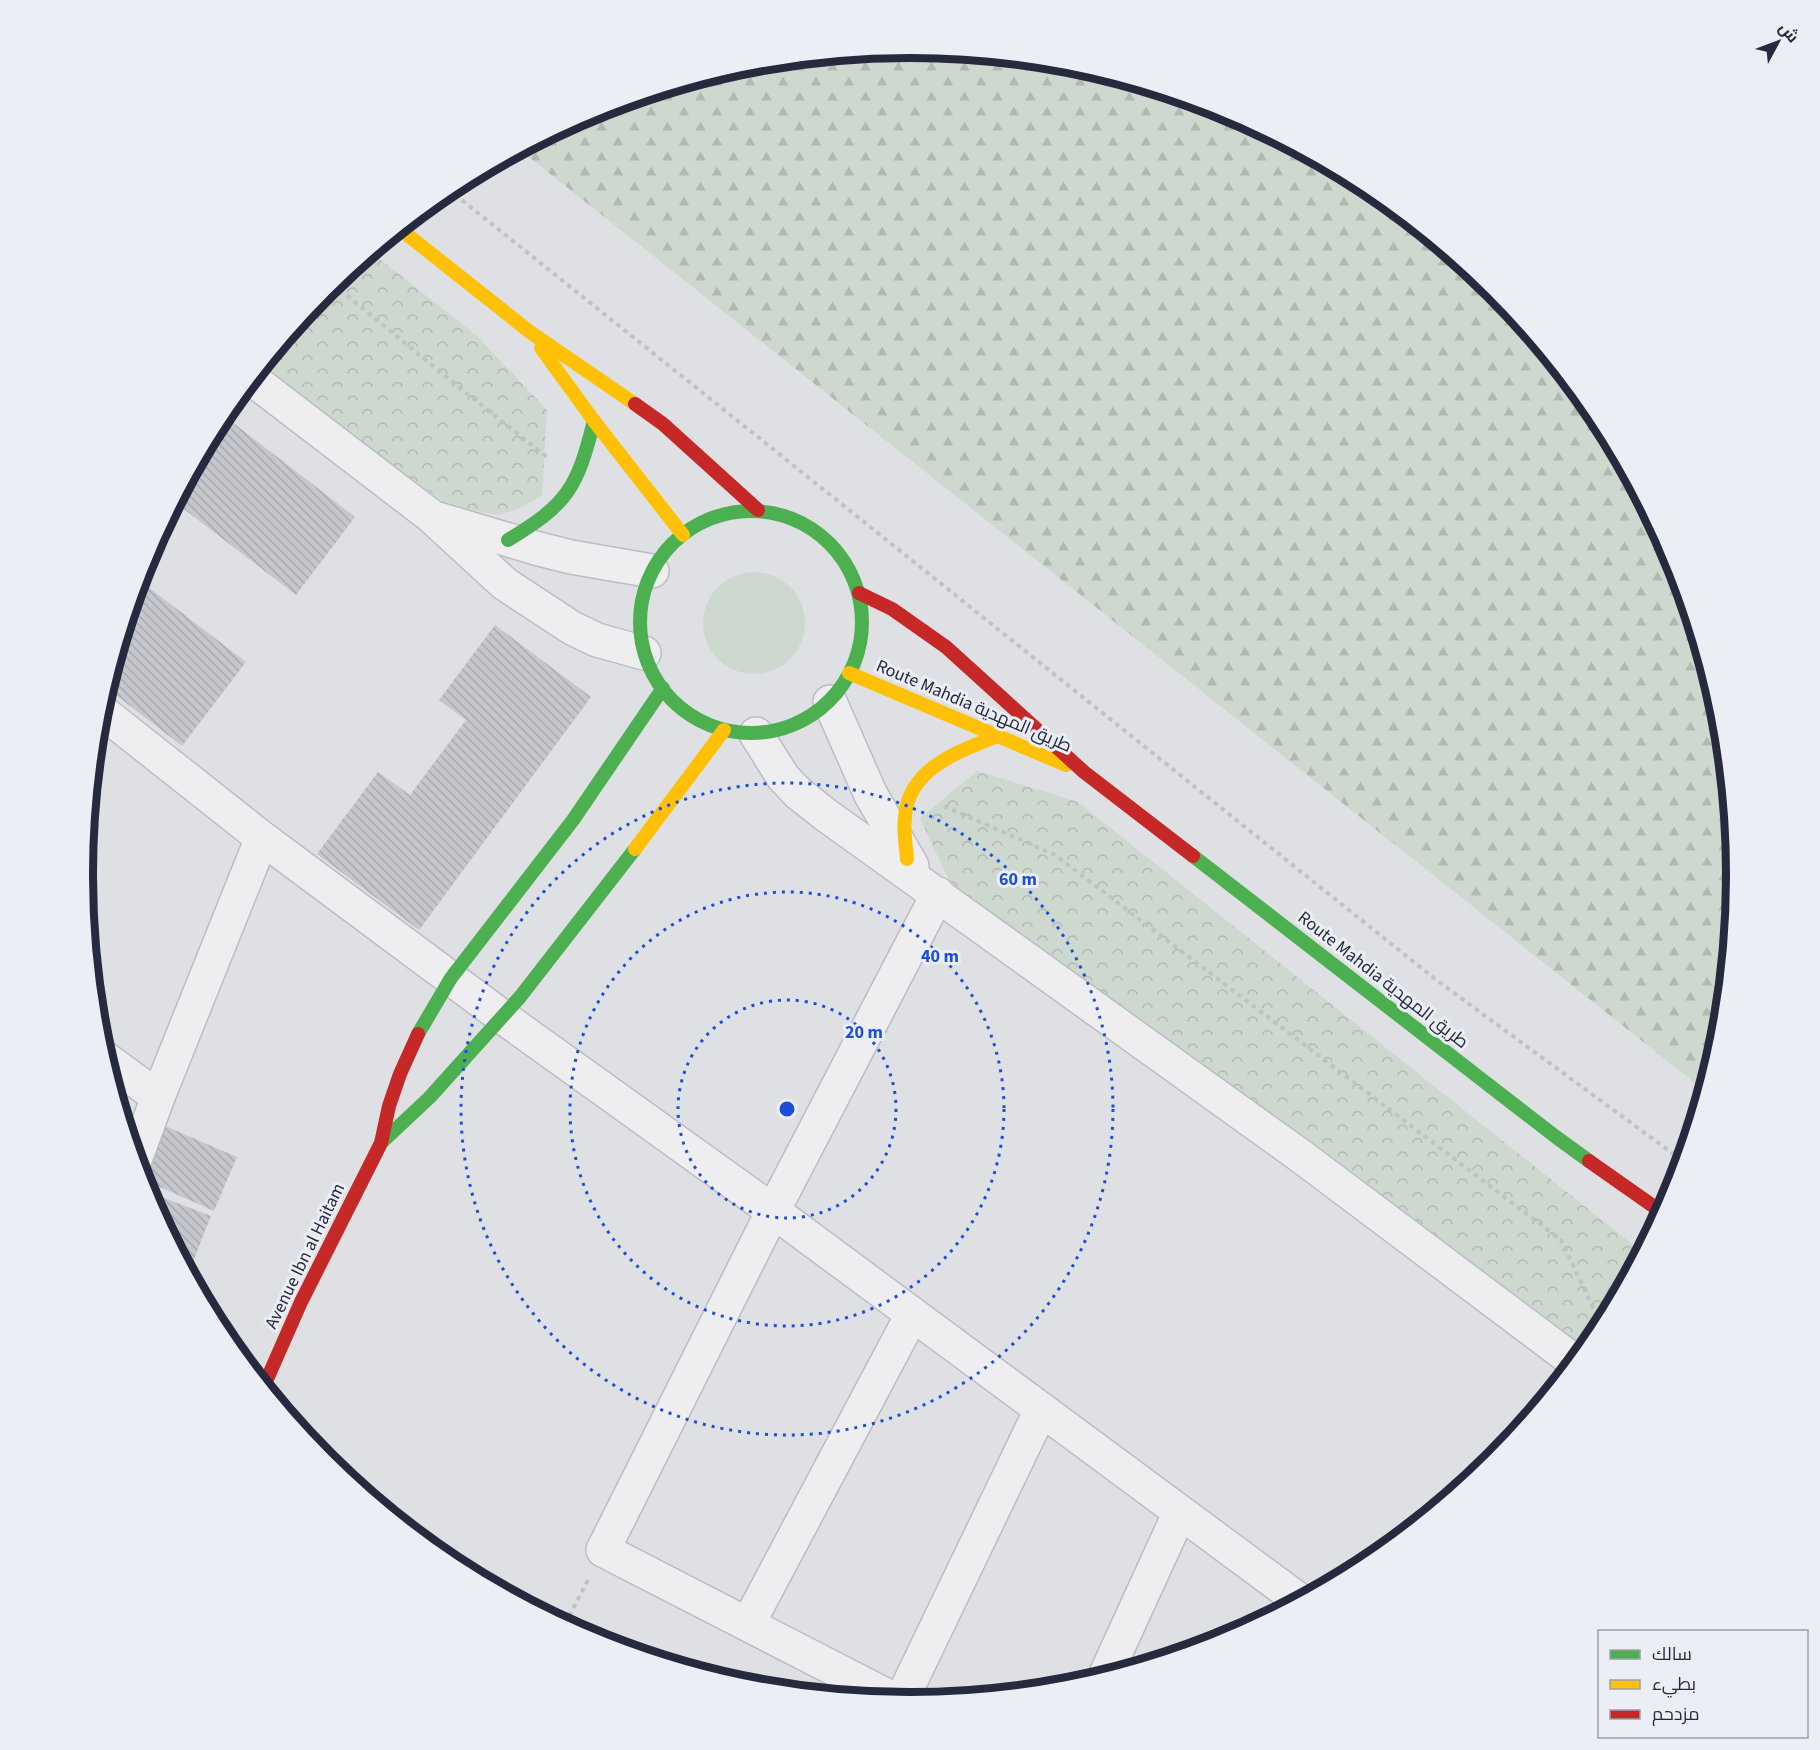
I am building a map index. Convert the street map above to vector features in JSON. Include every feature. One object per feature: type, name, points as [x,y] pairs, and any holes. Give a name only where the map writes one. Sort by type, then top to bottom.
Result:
[{"type":"street","points":[[405,233],[530,332],[663,424],[758,510]]},
{"type":"street","points":[[530,332],[594,421],[683,535]]},
{"type":"street","points":[[258,384],[431,516],[497,577],[541,608],[597,640],[644,653]]},
{"type":"street","points":[[508,540],[564,499],[576,480],[594,421]]},
{"type":"street","points":[[758,510],[792,518],[822,536],[845,561],[859,593],[863,628],[849,673],[831,702],[815,714],[787,728],[756,734],[724,730],[698,720],[675,704],[663,688],[644,653],[639,619],[645,586],[652,571],[683,535],[721,514],[758,510]]},
{"type":"street","points":[[431,516],[571,557],[652,571]]},
{"type":"street","name":"Route Mahdia طريق المهدية","points":[[859,593],[892,609],[946,647],[1084,772],[1556,1137],[1655,1207]]},
{"type":"street","name":"Route Mahdia طريق المهدية","points":[[849,673],[945,713],[995,737],[1084,772]]},
{"type":"street","points":[[381,1143],[389,1106],[400,1074],[420,1030],[451,978],[573,820],[663,688]]},
{"type":"street","points":[[831,702],[870,792],[922,878]]},
{"type":"street","points":[[109,717],[262,838],[504,1018],[773,1211],[1293,1595]]},
{"type":"street","points":[[381,1143],[415,1113],[504,1018],[724,730]]},
{"type":"street","points":[[756,734],[783,777],[798,793],[859,840],[922,878],[1293,1150],[1569,1357]]},
{"type":"street","points":[[879,1691],[603,1550],[773,1211],[922,878],[905,812],[911,790],[929,770],[947,758],[995,737]]},
{"type":"street","points":[[140,1145],[262,838]]},
{"type":"street","points":[[117,1067],[158,1097]]},
{"type":"street","name":"Avenue Ibn al Haitam","points":[[267,1378],[301,1302],[381,1143]]},
{"type":"street","points":[[748,1624],[912,1315]]},
{"type":"street","points":[[904,1692],[1041,1410]]},
{"type":"street","points":[[1109,1667],[1180,1512]]},
{"type":"path","points":[[456,196],[1435,979],[1676,1156]]},
{"type":"path","points":[[341,290],[576,480]]},
{"type":"path","points":[[911,790],[1055,855],[1552,1232],[1561,1240],[1598,1314]]},
{"type":"path","points":[[569,1616],[603,1550]]},
{"type":"green space","points":[[910,58],[963,60],[1017,65],[1069,74],[1121,86],[1172,102],[1271,143],[1318,168],[1364,196],[1407,227],[1448,261],[1524,337],[1589,421],[1642,514],[1683,613],[1699,664],[1711,716],[1720,768],[1725,822],[1725,928],[1720,982],[1699,1086],[526,155],[598,121],[648,102],[699,86],[751,74],[803,65],[857,60]]},
{"type":"green space","points":[[377,257],[477,336],[547,410],[542,495],[518,509],[498,515],[450,506],[350,436],[268,371],[333,298]]},
{"type":"green space","points":[[754,572],[773,576],[790,587],[801,604],[805,623],[801,642],[790,659],[773,670],[754,674],[735,670],[718,659],[707,642],[703,623],[707,604],[718,587],[735,576]]},
{"type":"green space","points":[[977,771],[1078,802],[1636,1247],[1617,1283],[1572,1352],[952,887],[920,818]]},
{"type":"building","points":[[231,421],[355,517],[296,595],[182,507]]},
{"type":"building","points":[[147,586],[246,662],[182,746],[114,694],[121,664]]},
{"type":"building","points":[[495,625],[591,697],[419,930],[317,854],[378,772],[410,795],[466,720],[439,700]]},
{"type":"building","points":[[165,1126],[237,1157],[214,1211],[155,1185],[149,1168]]},
{"type":"building","points":[[160,1196],[211,1216],[192,1263]]},
{"type":"traffic: fast","points":[[508,540],[544,516],[567,492],[582,463],[594,421]]},
{"type":"traffic: fast","points":[[751,511],[783,516],[793,520],[812,530],[829,544],[843,561],[853,580],[857,590],[862,622],[857,654],[853,664],[843,683],[829,700],[812,714],[793,724],[783,728],[751,733],[719,728],[709,724],[690,714],[673,700],[659,683],[649,664],[645,654],[640,622],[645,590],[649,580],[659,561],[673,544],[690,530],[709,520],[719,516],[751,511]]},
{"type":"traffic: fast","points":[[418,1034],[451,978],[573,820],[663,688]]},
{"type":"traffic: fast","points":[[381,1143],[430,1097],[520,997],[635,849]]},
{"type":"traffic: fast","points":[[1193,856],[1589,1161]]},
{"type":"traffic: slow","points":[[405,233],[530,332],[635,404]]},
{"type":"traffic: slow","points":[[541,348],[594,421],[683,535]]},
{"type":"traffic: slow","points":[[849,673],[1066,765]]},
{"type":"traffic: slow","points":[[635,849],[724,730]]},
{"type":"traffic: slow","points":[[907,859],[905,816],[908,800],[915,786],[937,764],[995,737]]},
{"type":"traffic: jam","points":[[635,404],[663,424],[758,510]]},
{"type":"traffic: jam","points":[[859,593],[892,609],[946,647],[1084,772],[1193,856]]},
{"type":"traffic: jam","points":[[267,1378],[301,1302],[381,1143],[389,1106],[418,1034]]},
{"type":"traffic: jam","points":[[1589,1161],[1655,1207]]}]
